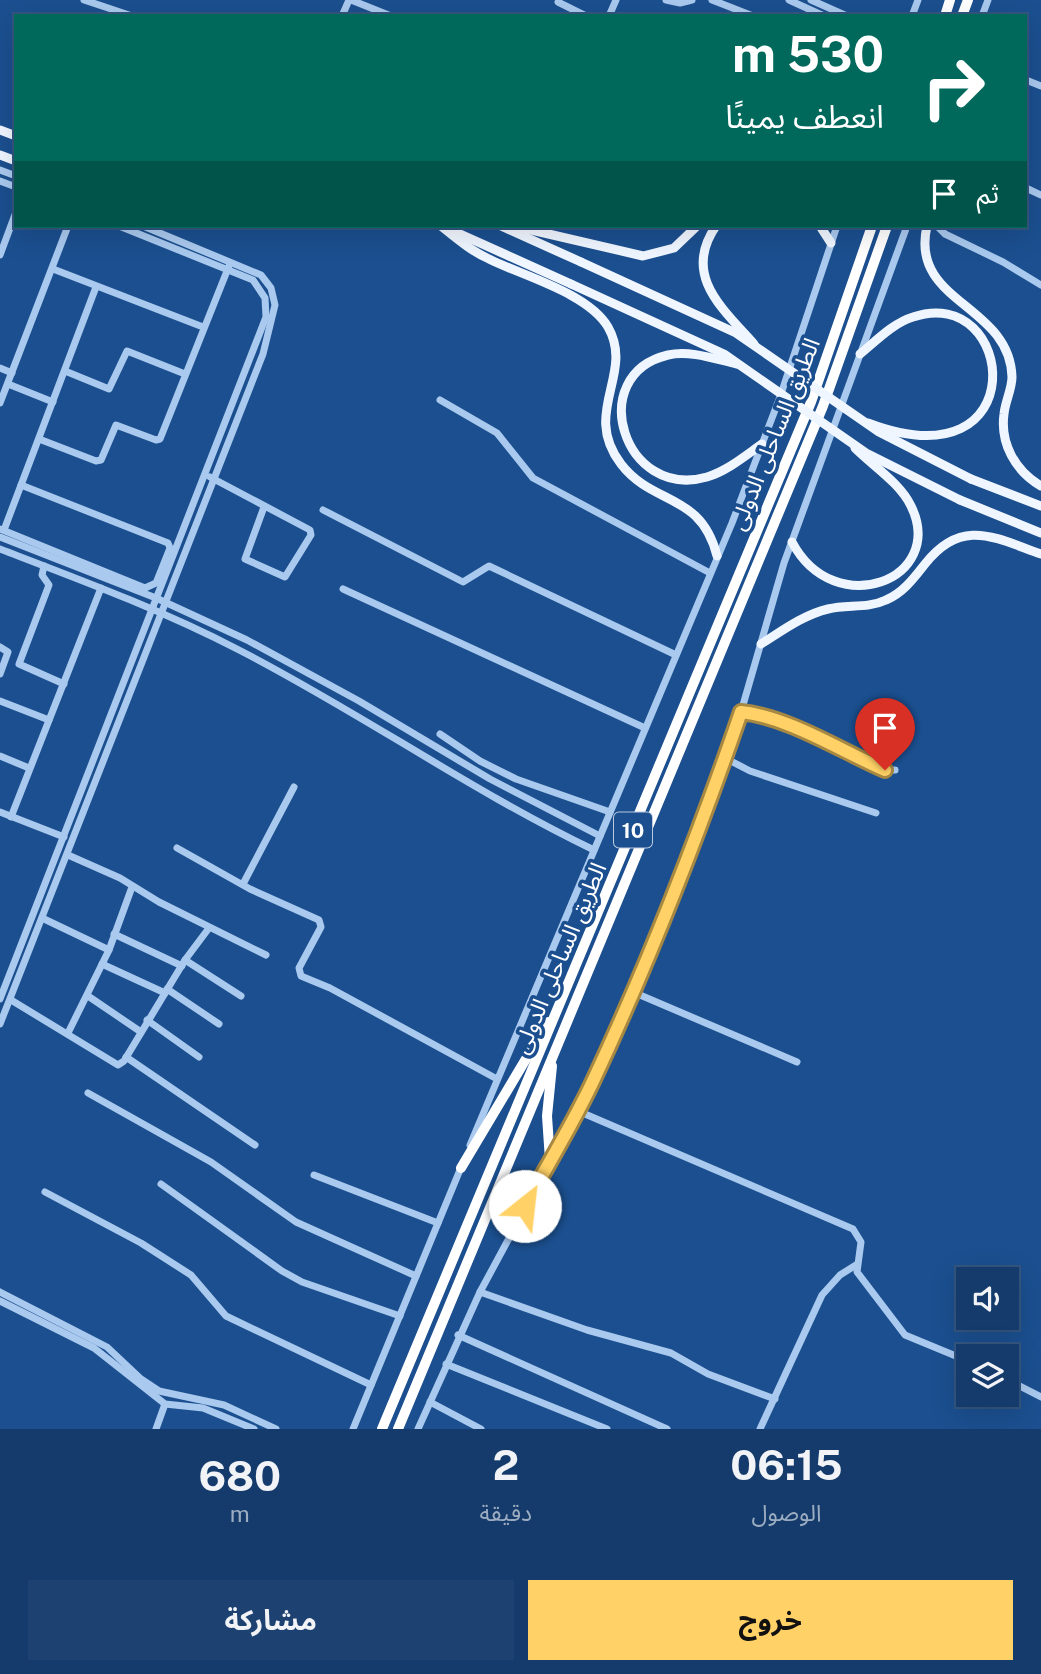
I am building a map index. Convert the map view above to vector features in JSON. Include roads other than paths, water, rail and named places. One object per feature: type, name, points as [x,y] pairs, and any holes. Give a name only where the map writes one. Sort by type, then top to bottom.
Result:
[{"type":"highway","name":"الطريق الساحلى الدولى","points":[[382,1429],[811,402],[871,228]]},
{"type":"highway","name":"الطريق الساحلى الدولى","points":[[398,1429],[823,406],[886,228]]},
{"type":"highway","points":[[461,1168],[562,1001]]},
{"type":"highway","points":[[550,1160],[547,1116],[552,1062]]},
{"type":"main road","points":[[444,228],[478,254],[579,300],[603,319],[612,336],[617,356],[604,413],[613,452],[639,481],[694,513],[709,533],[717,556]]},
{"type":"main road","points":[[445,228],[684,334],[742,365],[846,440],[909,477],[1041,533]]},
{"type":"main road","points":[[505,228],[695,312],[755,345],[859,420],[920,456],[1041,506]]},
{"type":"main road","points":[[523,228],[643,256],[674,248],[695,228]]},
{"type":"main road","points":[[715,228],[704,251],[705,280],[715,300],[755,345]]},
{"type":"main road","points":[[821,228],[831,243]]},
{"type":"main road","points":[[927,228],[925,254],[932,274],[945,290],[980,316],[1003,348],[1012,378],[1004,414],[1005,440],[1020,468],[1041,486]]},
{"type":"main road","points":[[859,420],[898,432],[951,434],[978,417],[993,389],[992,358],[985,343],[970,326],[943,314],[920,315],[899,323],[860,354]]},
{"type":"main road","points":[[742,365],[684,354],[659,358],[639,371],[625,392],[622,404],[624,433],[633,452],[648,467],[667,477],[688,480],[709,476],[762,444]]},
{"type":"main road","points":[[792,542],[801,556],[820,574],[836,582],[863,587],[883,582],[900,570],[912,553],[916,540],[915,518],[907,499],[846,440]]},
{"type":"main road","points":[[761,644],[820,611],[870,606],[891,598],[910,583],[937,550],[956,538],[987,535],[1041,554]]},
{"type":"street","points":[[84,0],[126,14]]},
{"type":"street","points":[[350,0],[371,12]]},
{"type":"street","points":[[666,0],[680,3],[692,0]]},
{"type":"street","points":[[712,0],[748,14]]},
{"type":"street","points":[[789,0],[820,14]]},
{"type":"street","points":[[811,0],[842,14]]},
{"type":"street","points":[[558,2],[582,14]]},
{"type":"street","points":[[1,250],[14,217]]},
{"type":"street","points":[[0,403],[67,228]]},
{"type":"street","points":[[0,1024],[263,354],[275,314],[271,288],[256,271],[125,228]]},
{"type":"street","points":[[0,999],[63,841],[166,567],[266,317],[265,298],[253,280],[229,264],[148,228]]},
{"type":"street","points":[[353,1429],[717,556],[762,444],[836,228]]},
{"type":"street","points":[[418,1429],[458,1335],[578,1111],[633,992],[699,832],[741,712],[792,542],[906,228]]},
{"type":"street","points":[[939,228],[945,234],[1003,262],[1041,285]]},
{"type":"street","points":[[39,439],[96,461],[102,457],[116,425],[158,440],[229,264]]},
{"type":"street","points":[[52,269],[203,327]]},
{"type":"street","points":[[96,286],[1,532],[134,586],[247,640],[359,701],[550,812],[600,836]]},
{"type":"street","points":[[254,349],[263,354]]},
{"type":"street","points":[[65,371],[110,388],[127,351],[185,374]]},
{"type":"street","points":[[0,368],[12,373]]},
{"type":"street","points":[[8,384],[53,402]]},
{"type":"street","points":[[440,400],[497,433],[533,478],[710,573]]},
{"type":"street","points":[[205,474],[311,533],[285,577],[245,559],[264,507]]},
{"type":"street","points":[[21,485],[166,541],[170,548],[166,567],[153,586],[134,586]]},
{"type":"street","points":[[323,510],[463,582],[472,579],[481,568],[489,566],[676,655]]},
{"type":"street","points":[[0,549],[161,613],[241,651],[542,825],[594,850]]},
{"type":"street","points":[[44,566],[42,575],[48,585],[19,663],[64,684]]},
{"type":"street","points":[[11,817],[101,588]]},
{"type":"street","points":[[343,589],[645,728]]},
{"type":"street","points":[[241,651],[247,640]]},
{"type":"street","points":[[0,647],[8,652],[0,674]]},
{"type":"street","points":[[0,701],[49,720]]},
{"type":"street","points":[[741,712],[768,718],[849,751],[880,768],[895,770]]},
{"type":"street","points":[[440,734],[480,761],[516,779],[610,812]]},
{"type":"street","points":[[0,756],[29,768]]},
{"type":"street","points":[[725,758],[750,771],[876,814]]},
{"type":"street","points":[[243,884],[293,787]]},
{"type":"street","points":[[0,812],[63,841],[69,851],[132,887],[209,928],[266,954]]},
{"type":"street","points":[[542,825],[550,812]]},
{"type":"street","points":[[574,840],[580,827]]},
{"type":"street","points":[[177,848],[243,884],[320,920],[321,927],[299,968],[301,976],[330,988],[497,1079]]},
{"type":"street","points":[[68,1033],[109,950],[132,887]]},
{"type":"street","points":[[42,918],[109,950]]},
{"type":"street","points":[[11,1000],[115,1064],[122,1063],[183,963],[209,928]]},
{"type":"street","points":[[114,934],[183,963],[241,996]]},
{"type":"street","points":[[102,964],[166,991],[219,1024]]},
{"type":"street","points":[[633,992],[797,1062]]},
{"type":"street","points":[[88,996],[141,1032]]},
{"type":"street","points":[[147,1020],[199,1057]]},
{"type":"street","points":[[126,1057],[255,1144]]},
{"type":"street","points":[[89,1093],[211,1162],[296,1222],[416,1276]]},
{"type":"street","points":[[578,1111],[853,1229],[861,1242],[856,1265],[898,1329],[915,1340],[956,1357]]},
{"type":"street","points":[[314,1175],[439,1223]]},
{"type":"street","points":[[161,1184],[282,1271],[302,1282],[400,1316]]},
{"type":"street","points":[[45,1192],[141,1243],[191,1275],[226,1316],[371,1385]]},
{"type":"street","points":[[760,1429],[822,1295],[840,1275],[856,1265]]},
{"type":"street","points":[[0,1292],[13,1303],[109,1357],[138,1385],[164,1404],[203,1408],[254,1429]]},
{"type":"street","points":[[480,1292],[587,1329],[671,1353],[708,1374],[775,1399]]},
{"type":"street","points":[[0,1301],[13,1303],[107,1347],[141,1379],[159,1391],[208,1400],[237,1410],[276,1429]]},
{"type":"street","points":[[458,1335],[667,1429]]},
{"type":"street","points":[[446,1364],[607,1429]]},
{"type":"street","points":[[1019,1386],[1041,1397]]},
{"type":"street","points":[[430,1402],[481,1429]]},
{"type":"street","points":[[156,1429],[164,1404]]},
{"type":"street","points":[[233,1419],[237,1410]]}]
